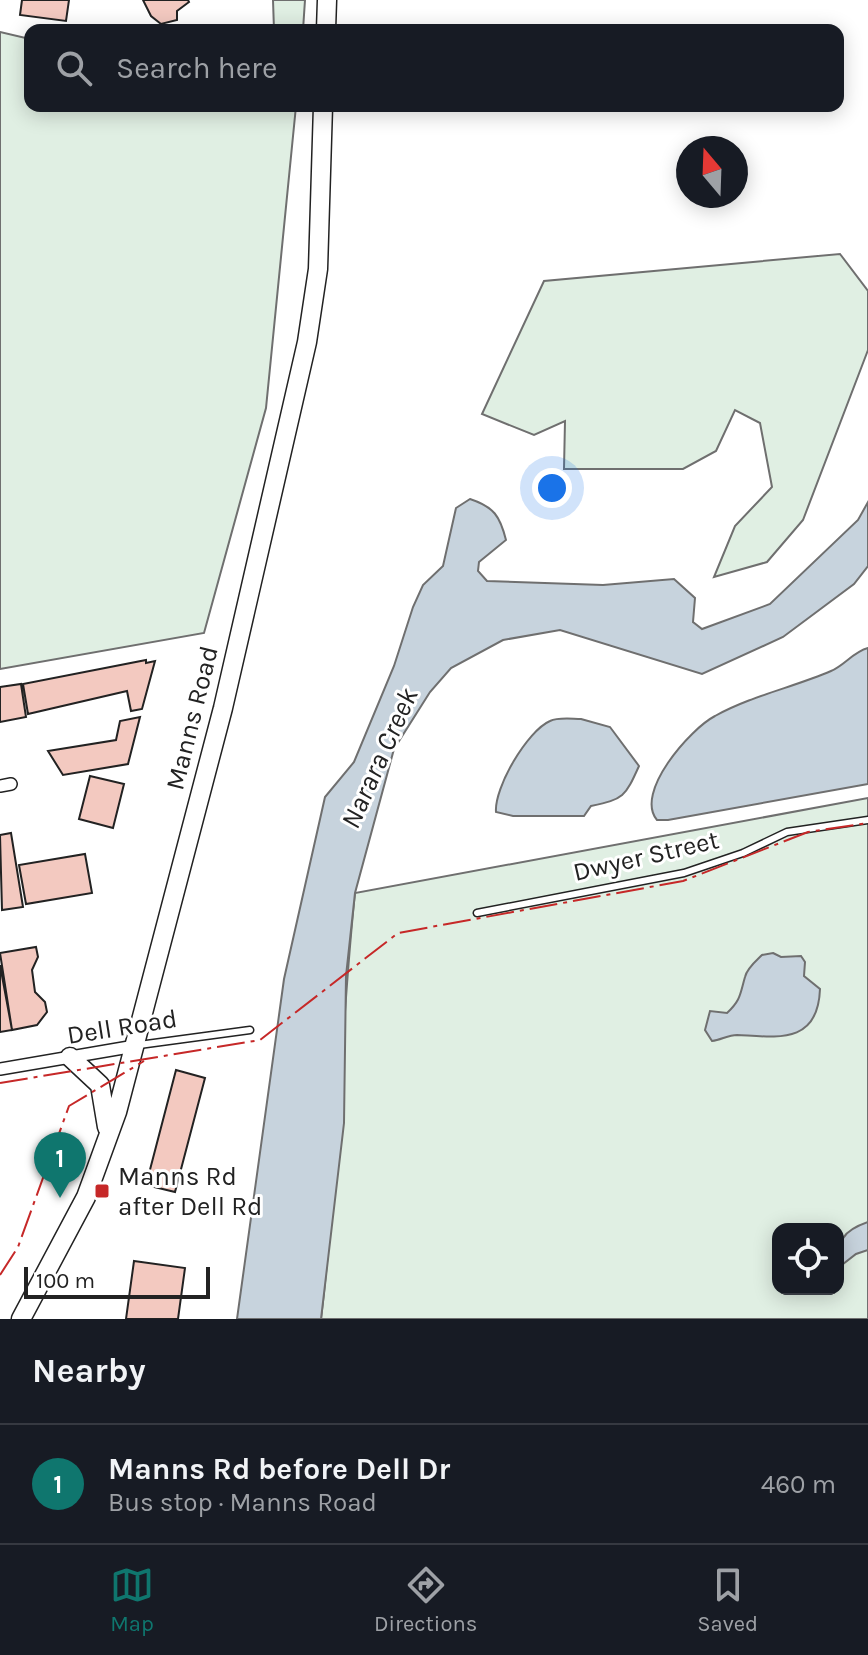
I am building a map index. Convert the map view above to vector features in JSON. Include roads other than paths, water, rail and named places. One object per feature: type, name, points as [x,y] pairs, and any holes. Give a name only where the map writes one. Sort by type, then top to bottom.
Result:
[{"type":"main road","points":[[326,24],[327,0]]},
{"type":"main road","name":"Manns Road","points":[[21,1319],[86,1197],[108,1138],[223,708],[307,342],[318,269],[323,112]]},
{"type":"main road","points":[[70,1057],[100,1085],[108,1138]]},
{"type":"street","name":"Dell Road","points":[[0,1069],[135,1046]]},
{"type":"lane","name":"Dwyer Street","points":[[477,913],[684,873],[743,853],[787,832],[868,820]]},
{"type":"lane","name":"Dell Road","points":[[135,1046],[250,1030]]},
{"type":"water","name":"Narara Creek","points":[[470,499],[485,505],[495,514],[506,540],[479,562],[478,571],[487,581],[603,585],[674,579],[695,598],[693,622],[702,629],[770,604],[858,520],[868,502],[868,566],[854,584],[783,637],[702,674],[560,630],[503,640],[451,668],[430,692],[394,749],[355,893],[346,976],[344,1123],[321,1319],[237,1319],[284,979],[325,797],[354,762],[394,666],[413,607],[423,585],[443,566],[456,508]]},
{"type":"water","points":[[868,648],[868,784],[657,820],[652,808],[659,779],[680,748],[704,723],[743,703],[831,671]]},
{"type":"water","points":[[581,719],[610,727],[639,766],[622,795],[591,806],[584,816],[513,816],[496,812],[506,775],[532,736],[553,720]]},
{"type":"water","points":[[773,953],[781,957],[801,956],[805,962],[804,976],[820,989],[818,1007],[812,1020],[793,1034],[767,1037],[734,1035],[712,1041],[705,1030],[710,1011],[727,1013],[738,1000],[750,968],[762,955]]},
{"type":"water","points":[[868,1222],[868,1250],[844,1263],[844,1237],[852,1229]]},
{"type":"place","name":"Manns Rd after Dell Rd","points":[[102,1191]]},
{"type":"place","name":"Manns Rd before Dell Dr","points":[[60,1198]]}]
